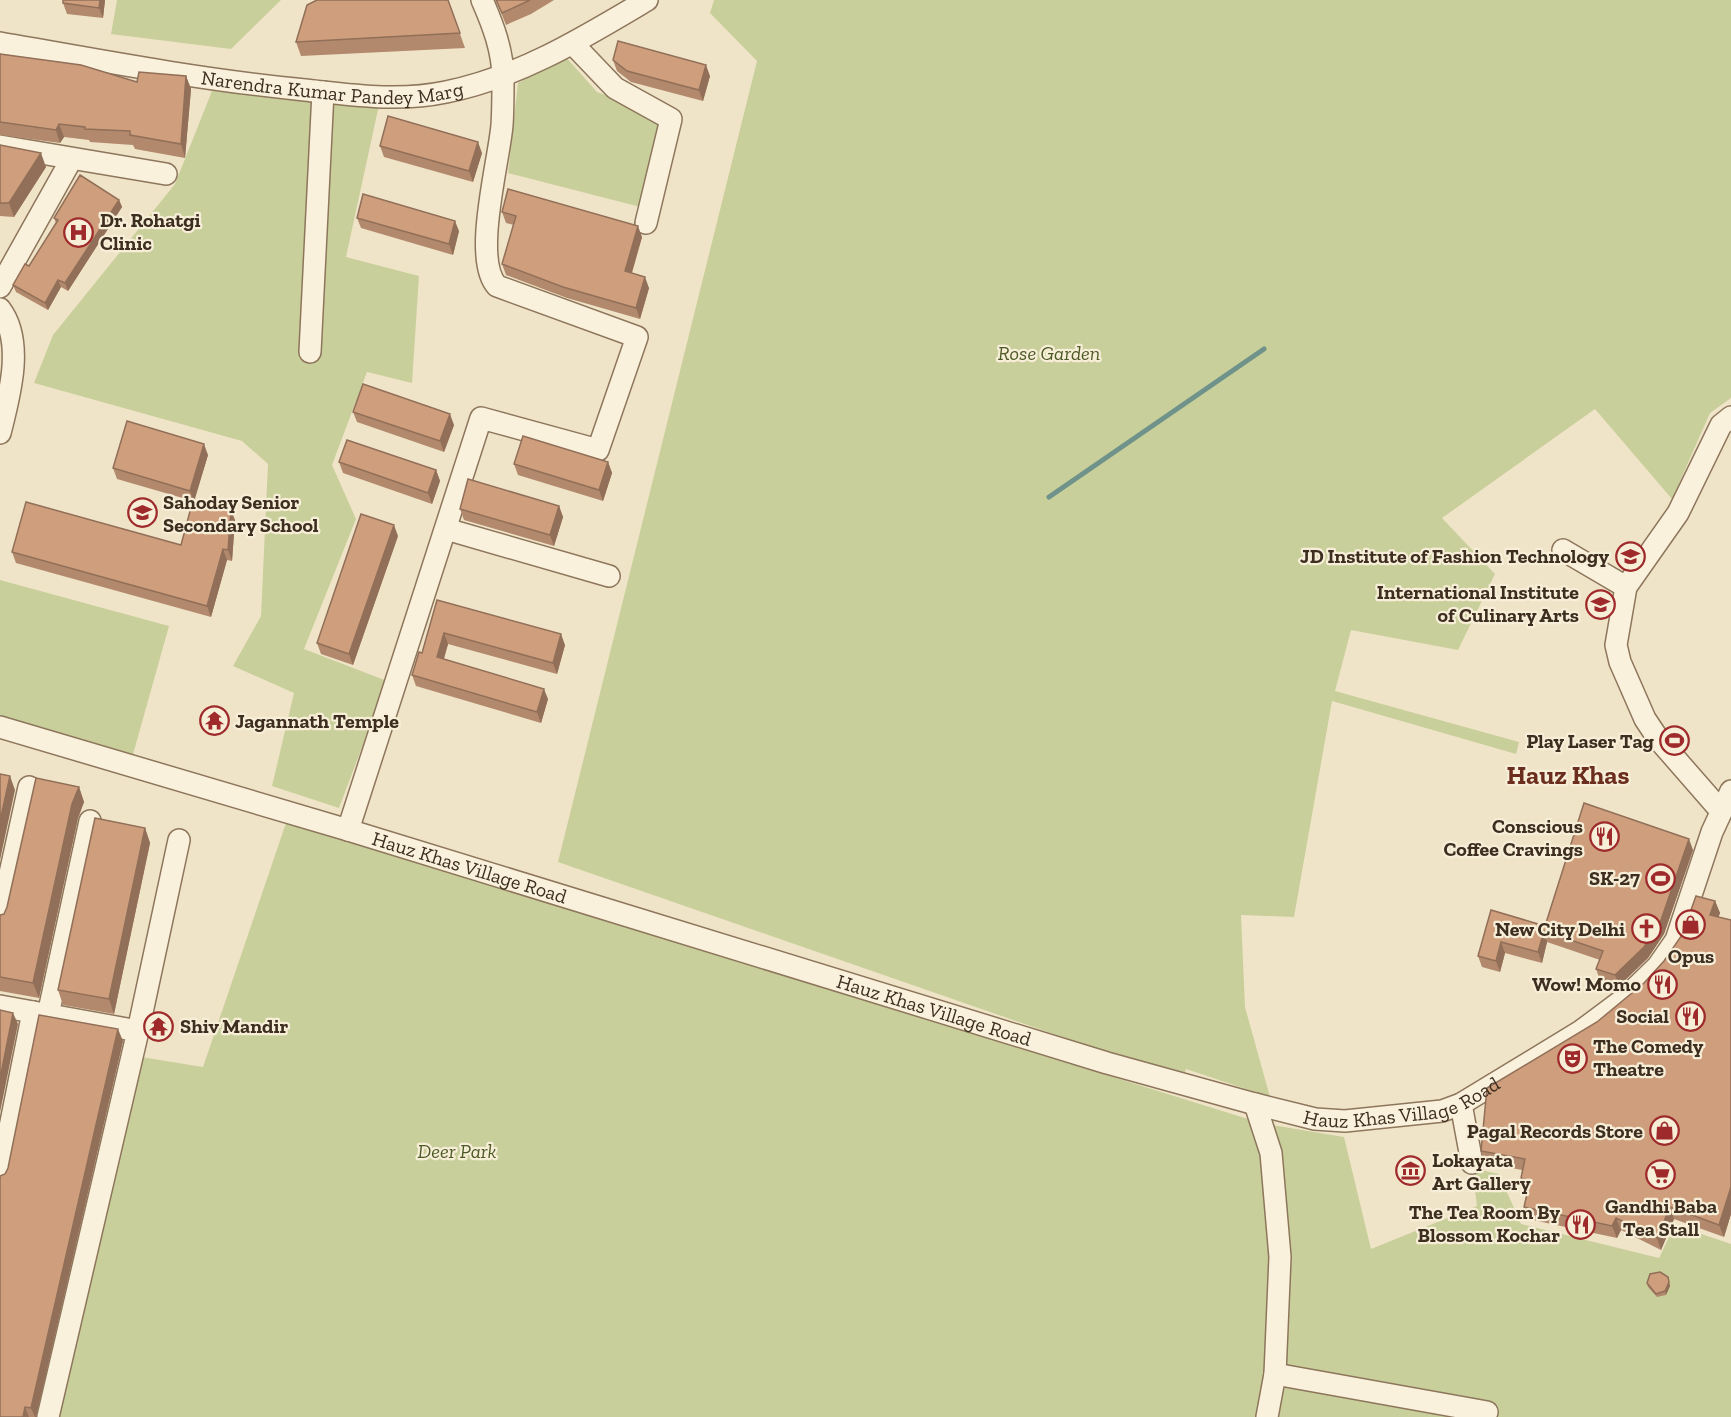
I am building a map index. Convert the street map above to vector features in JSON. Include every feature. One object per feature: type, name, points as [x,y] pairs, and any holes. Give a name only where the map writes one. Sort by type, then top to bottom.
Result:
[{"type":"street","points":[[348,830],[482,418],[598,450],[637,337],[497,286],[490,277],[487,234],[502,126],[503,76],[496,32],[482,0]]},
{"type":"street","name":"Narendra Kumar Pandey Marg","points":[[0,43],[233,83],[369,97],[411,96],[446,92],[503,76],[573,44],[647,0]]},
{"type":"street","points":[[573,44],[615,88],[671,119],[646,223]]},
{"type":"street","points":[[310,352],[323,92]]},
{"type":"street","points":[[0,146],[71,160],[166,174]]},
{"type":"street","points":[[0,287],[71,160]]},
{"type":"street","points":[[0,309],[11,335],[12,357],[10,394],[0,433]]},
{"type":"street","points":[[1721,811],[1659,740],[1645,719],[1620,662],[1616,645],[1626,587],[1678,513],[1721,425],[1731,417]]},
{"type":"street","points":[[446,529],[609,576]]},
{"type":"street","points":[[1563,550],[1626,587]]},
{"type":"street","name":"Hauz Khas Village Road","points":[[0,726],[1096,1059],[1315,1119],[1345,1121],[1442,1111],[1461,1104],[1581,1031],[1624,999],[1658,966],[1676,940],[1721,811],[1731,791]]},
{"type":"street","points":[[0,919],[29,787]]},
{"type":"street","points":[[0,1177],[90,821]]},
{"type":"street","points":[[48,1417],[138,1031],[179,840]]},
{"type":"street","points":[[0,1006],[138,1031]]},
{"type":"street","points":[[1255,1104],[1271,1153],[1280,1257],[1275,1374],[1267,1417]]},
{"type":"street","points":[[1461,1104],[1472,1163]]},
{"type":"street","points":[[1275,1374],[1487,1412]]},
{"type":"green space","points":[[117,0],[281,0],[231,49],[111,34]]},
{"type":"green space","name":"Rose Garden","points":[[714,0],[1731,0],[1731,398],[1710,413],[1672,499],[1595,409],[1442,518],[1495,574],[1458,650],[1351,630],[1335,691],[1519,742],[1516,754],[1332,701],[1294,917],[1241,915],[1245,1007],[1270,1097],[1186,1069],[1183,1079],[558,862],[757,61],[710,13]]},
{"type":"green space","points":[[565,56],[597,92],[676,120],[656,211],[508,173],[518,83]]},
{"type":"green space","points":[[212,91],[379,105],[346,257],[419,276],[412,383],[367,372],[332,465],[356,519],[304,649],[387,681],[339,808],[272,786],[294,693],[233,666],[261,616],[268,464],[242,441],[34,383],[53,335],[175,184]]},
{"type":"green space","points":[[0,580],[169,626],[132,758],[0,722]]},
{"type":"green space","name":"Deer Park","points":[[287,820],[1248,1119],[1261,1154],[1272,1125],[1344,1137],[1371,1249],[1477,1206],[1472,1168],[1499,1174],[1521,1224],[1659,1258],[1675,1225],[1731,1244],[1731,1417],[58,1417],[135,1056],[203,1067]]},
{"type":"building","points":[[63,0],[100,0],[99,8],[63,3]]},
{"type":"building","points":[[317,0],[448,0],[460,33],[296,42],[307,5]]},
{"type":"building","points":[[496,0],[530,0],[502,13]]},
{"type":"building","points":[[618,41],[706,65],[699,90],[627,71],[613,60]]},
{"type":"building","points":[[0,54],[81,65],[137,82],[139,72],[186,76],[181,144],[130,135],[130,131],[85,129],[85,127],[59,124],[56,130],[0,122]]},
{"type":"building","points":[[388,116],[478,142],[469,171],[380,146]]},
{"type":"building","points":[[0,145],[41,153],[9,203],[0,203]]},
{"type":"building","points":[[80,175],[119,200],[65,283],[58,280],[45,303],[13,285],[25,264],[29,266],[58,220],[54,218]]},
{"type":"building","points":[[508,189],[638,226],[625,271],[645,277],[636,308],[563,287],[502,264],[516,216],[502,212]]},
{"type":"building","points":[[363,194],[455,221],[449,244],[357,218]]},
{"type":"building","points":[[363,384],[450,414],[440,441],[353,412]]},
{"type":"building","points":[[127,421],[204,444],[190,491],[113,468]]},
{"type":"building","points":[[523,436],[608,462],[599,490],[514,464]]},
{"type":"building","points":[[347,440],[436,470],[428,493],[339,462]]},
{"type":"building","points":[[468,479],[559,506],[550,535],[460,509]]},
{"type":"building","points":[[193,500],[231,510],[228,550],[223,549],[207,606],[12,552],[26,502],[181,545]]},
{"type":"building","points":[[361,514],[394,525],[349,654],[317,643]]},
{"type":"building","points":[[437,600],[561,634],[553,663],[444,633],[437,657],[544,689],[537,712],[412,675],[419,652],[422,653]]},
{"type":"building","points":[[0,774],[10,776],[0,821]]},
{"type":"building","points":[[36,778],[79,787],[72,804],[33,983],[0,977],[0,915],[4,914],[7,907]]},
{"type":"building","points":[[1584,803],[1689,839],[1660,923],[1644,947],[1615,975],[1596,969],[1603,951],[1544,931],[1538,952],[1501,942],[1496,961],[1478,956],[1491,910],[1545,926]]},
{"type":"building","points":[[95,818],[145,828],[109,999],[58,990]]},
{"type":"building","points":[[1696,896],[1715,901],[1710,915],[1731,920],[1731,1187],[1719,1225],[1670,1207],[1657,1238],[1616,1218],[1612,1226],[1524,1207],[1530,1181],[1521,1178],[1525,1159],[1481,1151],[1487,1088],[1597,1022],[1644,983],[1664,961],[1682,935]]},
{"type":"building","points":[[0,1010],[13,1013],[0,1079]]},
{"type":"building","points":[[39,1015],[118,1029],[31,1408],[25,1407],[23,1417],[0,1417],[0,1176],[5,1174],[8,1168]]},
{"type":"building","points":[[1660,1272],[1668,1277],[1669,1282],[1665,1291],[1656,1294],[1647,1283],[1650,1274]]},
{"type":"waterway","points":[[1049,497],[1264,349]]},
{"type":"place","name":"Dr. Rohatgi Clinic","points":[[79,232]]},
{"type":"place","name":"Sahoday Senior Secondary School","points":[[142,513]]},
{"type":"place","name":"JD Institute of Fashion Technology","points":[[1630,556]]},
{"type":"place","name":"International Institute of Culinary Arts","points":[[1600,604]]},
{"type":"place","name":"Jagannath Temple","points":[[214,721]]},
{"type":"place","name":"Play Laser Tag","points":[[1675,741]]},
{"type":"place","name":"Conscious Coffee Cravings","points":[[1604,837]]},
{"type":"place","name":"SK-27","points":[[1661,878]]},
{"type":"place","name":"Opus","points":[[1691,925]]},
{"type":"place","name":"New City Delhi","points":[[1646,929]]},
{"type":"place","name":"Wow! Momo","points":[[1662,984]]},
{"type":"place","name":"Social","points":[[1690,1016]]},
{"type":"place","name":"Shiv Mandir","points":[[159,1026]]},
{"type":"place","name":"The Comedy Theatre","points":[[1572,1058]]},
{"type":"place","name":"Pagal Records Store","points":[[1664,1131]]},
{"type":"place","name":"Lokayata Art Gallery","points":[[1411,1171]]},
{"type":"place","name":"Gandhi Baba Tea Stall","points":[[1661,1175]]},
{"type":"place","name":"The Tea Room By Blossom Kochar","points":[[1581,1224]]},
{"type":"district","name":"Hauz Khas","points":[[1568,775]]}]
